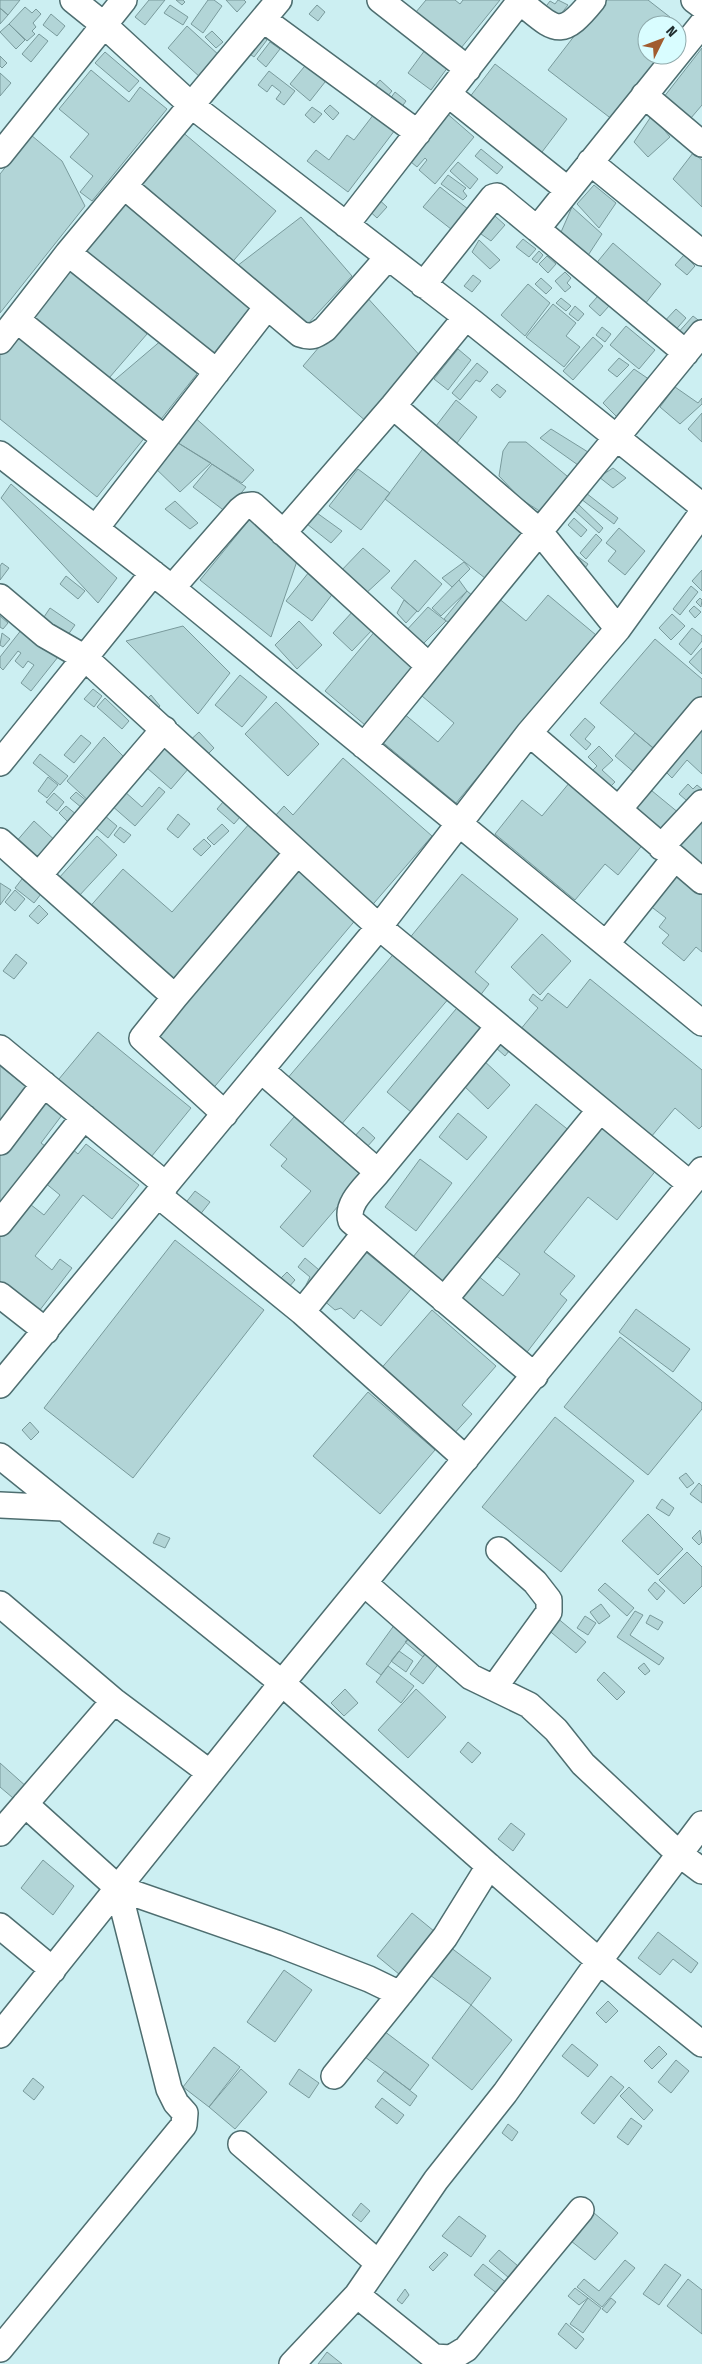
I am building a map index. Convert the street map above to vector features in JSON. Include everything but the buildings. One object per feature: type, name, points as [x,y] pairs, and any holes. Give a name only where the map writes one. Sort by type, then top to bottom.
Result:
[{"type":"street","points":[[0,1385],[379,927],[529,733],[618,628],[699,521],[618,437],[191,105],[73,0]]},
{"type":"street","points":[[0,155],[124,0]]},
{"type":"street","points":[[0,341],[68,253],[279,0]]},
{"type":"street","points":[[380,0],[468,69]]},
{"type":"street","points":[[346,225],[519,1],[551,26],[560,28],[570,26],[593,0]]},
{"type":"street","points":[[694,0],[702,6]]},
{"type":"street","points":[[264,20],[418,133]]},
{"type":"street","points":[[687,43],[702,24]]},
{"type":"street","points":[[537,229],[669,65]]},
{"type":"street","points":[[448,94],[568,190]]},
{"type":"street","points":[[644,95],[702,144]]},
{"type":"street","points":[[590,162],[702,253]]},
{"type":"street","points":[[124,186],[300,334],[315,337],[325,329],[388,257]]},
{"type":"street","points":[[423,285],[493,196],[497,196],[686,353]]},
{"type":"street","points":[[68,253],[217,372]]},
{"type":"street","points":[[96,528],[267,307]]},
{"type":"street","points":[[283,532],[393,406],[466,317]]},
{"type":"street","points":[[17,320],[165,439]]},
{"type":"street","points":[[364,746],[702,333]]},
{"type":"street","points":[[393,406],[540,532],[618,628]]},
{"type":"street","points":[[0,454],[163,580],[702,1023]]},
{"type":"street","points":[[0,763],[85,658],[163,580],[245,506],[254,505],[429,666]]},
{"type":"street","points":[[0,598],[45,635],[85,658],[379,927],[498,1027],[600,1110],[696,1177],[536,1376],[282,1683],[0,2035]]},
{"type":"street","points":[[619,810],[702,710]]},
{"type":"street","points":[[39,875],[164,729]]},
{"type":"street","points":[[529,733],[702,882]]},
{"type":"street","points":[[607,944],[702,803]]},
{"type":"street","points":[[0,841],[175,996]]},
{"type":"street","points":[[225,1114],[142,1038],[175,996],[297,852]]},
{"type":"street","points":[[498,1027],[378,1172],[351,1206],[349,1214],[351,1221],[536,1376]]},
{"type":"street","points":[[0,1048],[84,1117],[162,1190],[466,1459]]},
{"type":"street","points":[[261,1070],[378,1172]]},
{"type":"street","points":[[0,1142],[44,1084]]},
{"type":"street","points":[[444,1300],[600,1110]]},
{"type":"street","points":[[0,1223],[84,1117]]},
{"type":"street","points":[[302,1312],[365,1233]]},
{"type":"street","points":[[0,1295],[46,1331]]},
{"type":"street","points":[[0,1456],[282,1683],[599,1961],[702,2044]]},
{"type":"street","points":[[0,1505],[63,1508]]},
{"type":"street","points":[[494,1688],[549,1612],[549,1600],[535,1582],[499,1550]]},
{"type":"street","points":[[364,1583],[471,1677],[529,1705],[556,1730],[583,1764],[678,1853],[702,1871]]},
{"type":"street","points":[[0,1604],[114,1701],[210,1773]]},
{"type":"street","points":[[0,1833],[114,1701]]},
{"type":"street","points":[[25,1804],[118,1888],[276,1943],[369,1979],[400,1994]]},
{"type":"street","points":[[292,2364],[357,2294],[436,2180],[505,2093],[678,1853],[702,1824]]},
{"type":"street","points":[[334,2076],[444,1937],[489,1866]]},
{"type":"street","points":[[0,2349],[184,2125],[185,2114],[176,2103],[169,2089],[118,1888]]},
{"type":"street","points":[[0,1926],[53,1970]]},
{"type":"street","points":[[242,2144],[378,2263]]},
{"type":"street","points":[[357,2294],[434,2357],[451,2358],[466,2349],[581,2210]]}]
